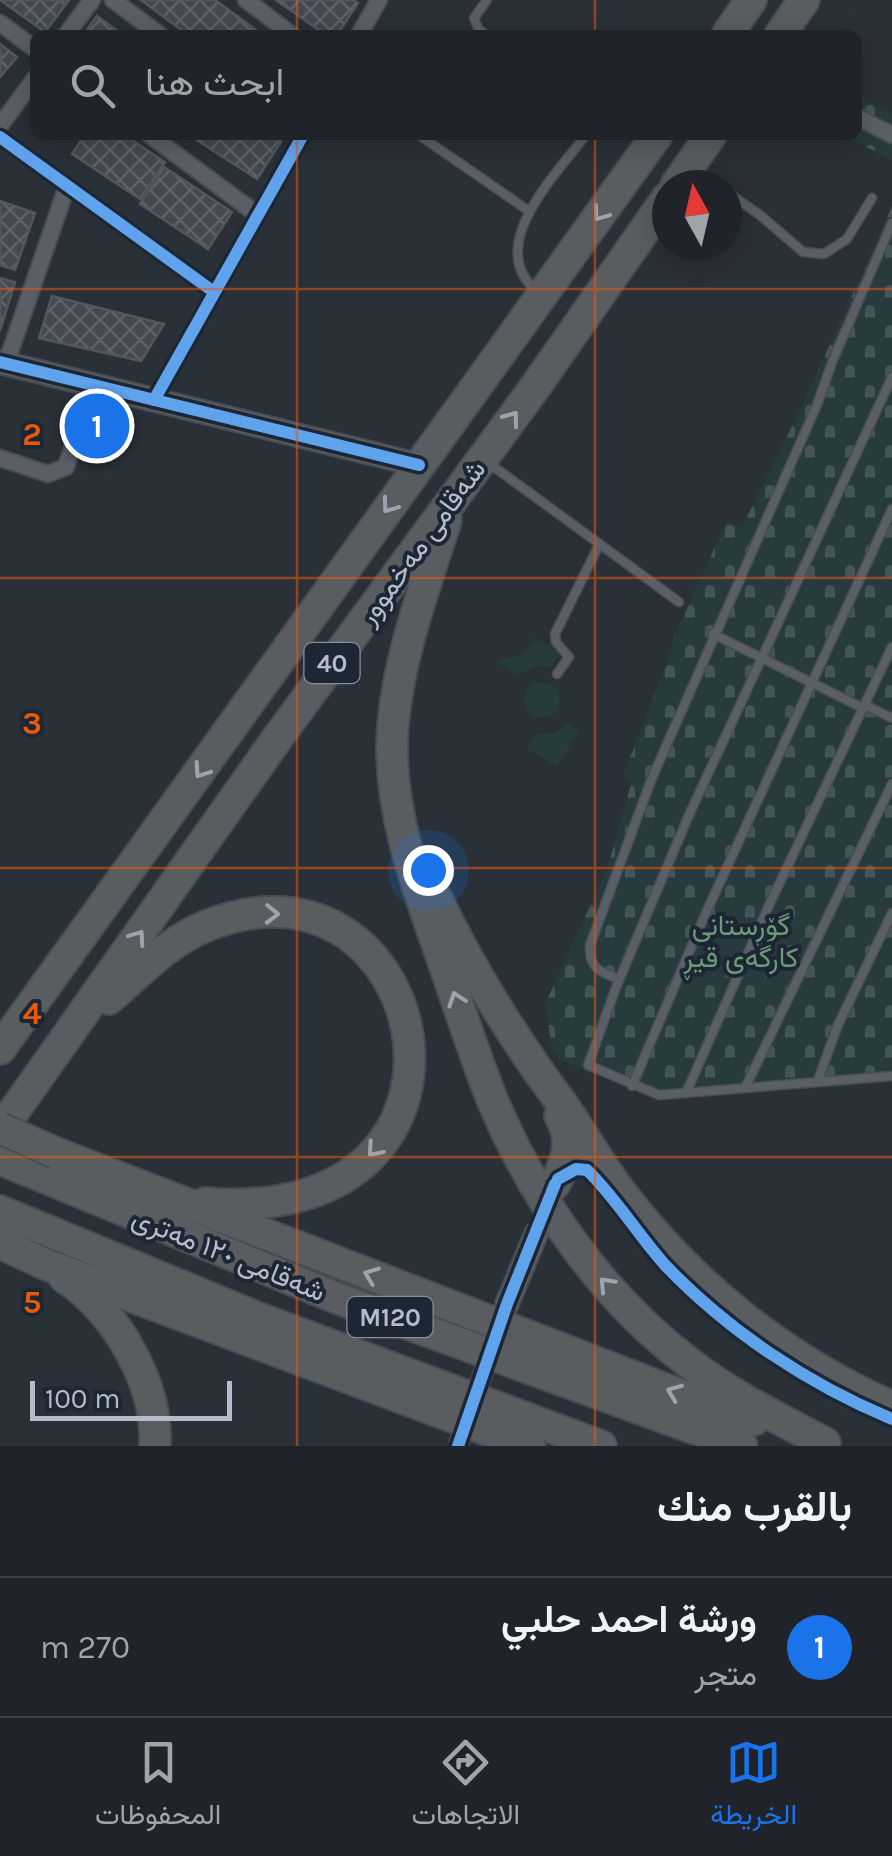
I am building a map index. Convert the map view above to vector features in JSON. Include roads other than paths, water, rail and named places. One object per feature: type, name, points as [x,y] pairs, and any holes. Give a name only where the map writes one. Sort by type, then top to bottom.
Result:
[{"type":"highway","points":[[731,30],[750,0]]},
{"type":"highway","points":[[783,30],[804,0]]},
{"type":"highway","name":"شەقامی مەخموور","points":[[0,1049],[542,295],[647,140]]},
{"type":"highway","points":[[687,170],[708,140]]},
{"type":"highway","name":"شەقامی مەخموور","points":[[0,1130],[652,219]]},
{"type":"highway","points":[[453,497],[406,649],[398,688],[393,759],[413,872],[488,1089],[518,1152],[562,1224],[594,1272],[648,1329],[688,1363],[737,1395],[829,1445]]},
{"type":"highway","points":[[400,814],[440,906],[542,1079],[621,1192],[687,1269],[737,1314],[839,1382],[892,1407]]},
{"type":"highway","points":[[73,1030],[171,945],[205,926],[242,915],[267,912],[317,921],[359,945],[392,982],[408,1022],[410,1076],[400,1110],[370,1155],[327,1186],[275,1202],[175,1200]]},
{"type":"highway","points":[[542,1079],[568,1137],[569,1147],[557,1181]]},
{"type":"highway","points":[[0,1130],[49,1165],[175,1200],[681,1396],[829,1445]]},
{"type":"highway","name":"شەقامی ١٢٠ مەتری","points":[[0,1159],[49,1165],[334,1296],[742,1446]]},
{"type":"highway","points":[[2,1223],[45,1264],[73,1283],[106,1318],[134,1358],[149,1386],[156,1420],[155,1446]]},
{"type":"highway","name":"شەقامی ١٢٠ مەتری","points":[[2,1223],[601,1446]]},
{"type":"highway","points":[[45,1264],[530,1446]]},
{"type":"street","points":[[70,30],[92,0]]},
{"type":"street","points":[[113,0],[153,30]]},
{"type":"street","points":[[246,0],[285,30]]},
{"type":"street","points":[[362,30],[379,0]]},
{"type":"street","points":[[0,23],[30,45]]},
{"type":"street","points":[[0,126],[30,85]]},
{"type":"street","points":[[862,120],[892,135]]},
{"type":"street","points":[[0,137],[214,292]]},
{"type":"street","points":[[157,140],[258,215]]},
{"type":"street","points":[[154,400],[297,140]]},
{"type":"street","points":[[67,186],[3,363],[419,466]]},
{"type":"street","points":[[0,458],[48,474],[66,466],[92,385]]},
{"type":"street","points":[[557,1181],[576,1169],[587,1170],[666,1265],[730,1324],[806,1376],[892,1419]]},
{"type":"street","points":[[507,1304],[536,1234]]},
{"type":"lane","points":[[479,30],[474,18],[487,0]]},
{"type":"lane","points":[[426,140],[529,211]]},
{"type":"lane","points":[[542,295],[528,284],[516,261],[521,227],[582,140]]},
{"type":"lane","points":[[742,202],[803,252],[824,254],[847,238],[872,198]]},
{"type":"lane","points":[[620,979],[592,966],[590,945],[652,778],[817,405],[892,222]]},
{"type":"lane","points":[[892,377],[760,658],[620,979],[588,1065],[659,1095],[892,1076]]},
{"type":"lane","points":[[482,459],[679,602]]},
{"type":"lane","points":[[632,1086],[705,915],[892,509]]},
{"type":"lane","points":[[558,674],[569,658],[568,652],[556,642],[555,634],[599,545]]},
{"type":"lane","points":[[713,634],[892,718]]},
{"type":"lane","points":[[686,1093],[716,1018],[892,647]]},
{"type":"lane","points":[[746,1086],[892,784]]},
{"type":"lane","points":[[818,1080],[838,1025],[892,913]]},
{"type":"tunnel","points":[[458,1446],[494,1341]]},
{"type":"place","name":"ورشة احمد حلبي","points":[[97,426]]},
{"type":"park label","name":"گۆڕستانی کارگەی قیڕ","points":[[741,941]]}]
